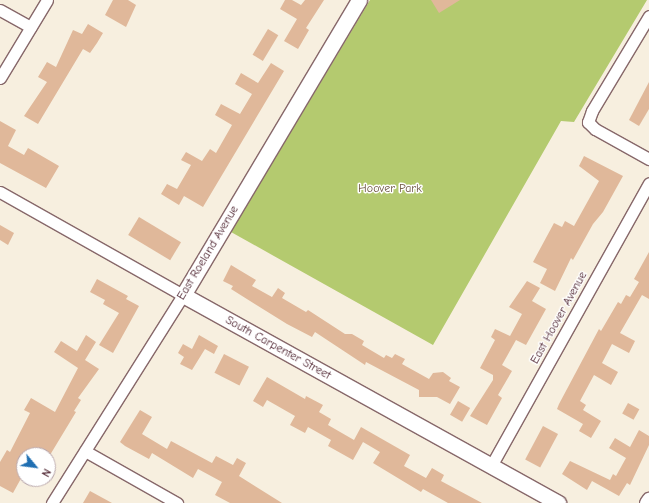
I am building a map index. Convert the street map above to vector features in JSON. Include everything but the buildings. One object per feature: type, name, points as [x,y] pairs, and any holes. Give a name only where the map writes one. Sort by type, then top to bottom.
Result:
[{"type":"street","points":[[0,78],[48,0]]},
{"type":"street","name":"East Roeland Avenue","points":[[52,503],[183,295],[359,0]]},
{"type":"street","points":[[0,10],[31,27]]},
{"type":"street","points":[[649,16],[592,111],[588,122],[595,129],[649,159]]},
{"type":"street","name":"East Hoover Avenue","points":[[491,466],[649,183]]},
{"type":"street","name":"South Carpenter Street","points":[[0,192],[558,503]]},
{"type":"street","points":[[85,451],[177,503]]},
{"type":"green space","name":"Hoover Park","points":[[370,0],[647,0],[574,122],[561,121],[433,345],[231,232]]}]
